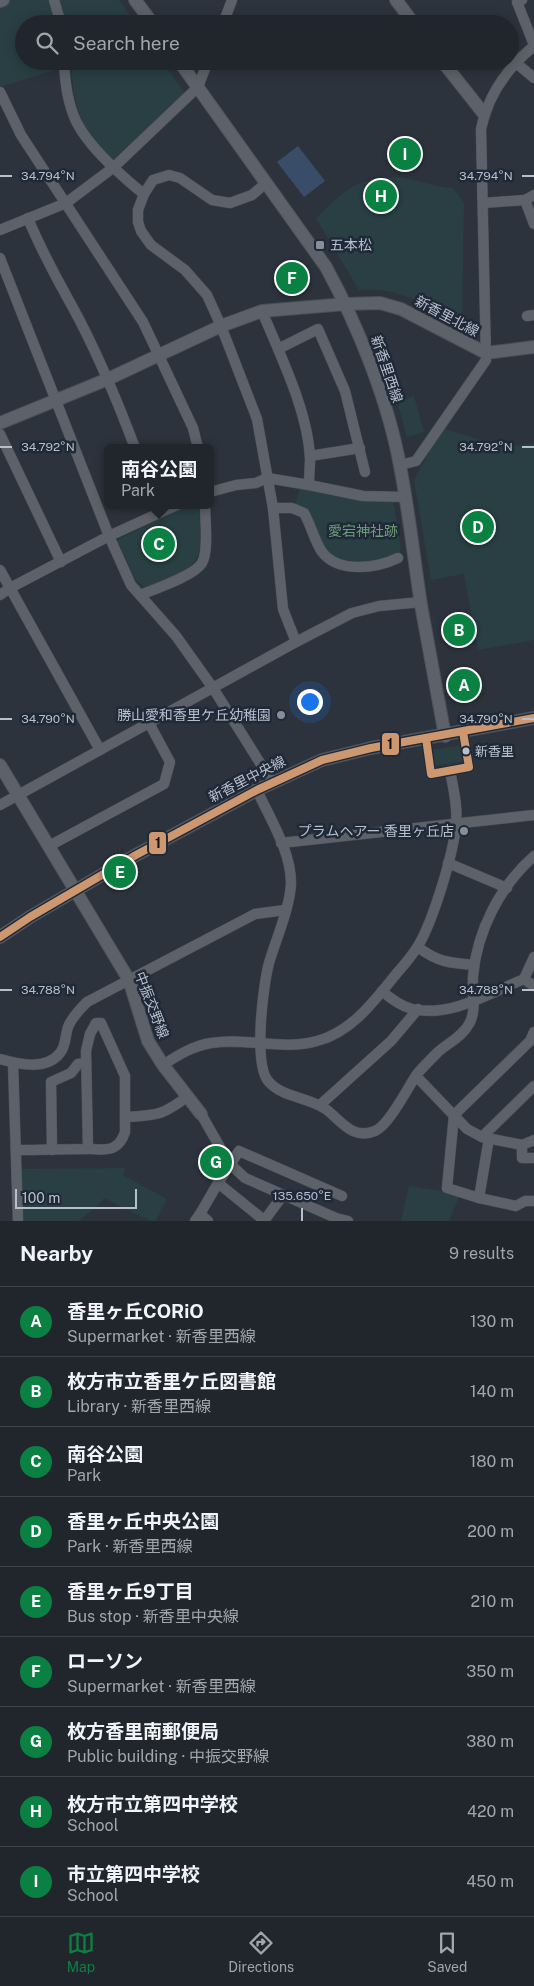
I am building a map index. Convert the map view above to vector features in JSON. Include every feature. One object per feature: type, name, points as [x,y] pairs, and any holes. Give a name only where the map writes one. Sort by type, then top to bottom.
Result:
[{"type":"street","points":[[54,0],[58,15]]},
{"type":"street","points":[[136,0],[146,15]]},
{"type":"street","points":[[227,15],[232,0]]},
{"type":"street","points":[[396,0],[407,15]]},
{"type":"street","points":[[519,59],[534,45],[517,2],[522,0]]},
{"type":"street","points":[[519,65],[534,78]]},
{"type":"street","points":[[65,70],[68,96],[78,126],[94,149],[144,194]]},
{"type":"street","name":"新香里西線","points":[[186,70],[326,267],[346,304],[358,332],[388,418],[400,465],[421,602],[445,736]]},
{"type":"street","points":[[0,230],[66,203],[114,167],[198,87],[205,70]]},
{"type":"street","points":[[449,70],[484,114]]},
{"type":"street","points":[[400,465],[416,460],[486,360],[481,129],[484,114],[495,90],[510,70]]},
{"type":"street","points":[[1,95],[21,135],[143,322],[193,428],[197,444]]},
{"type":"street","points":[[266,183],[252,195],[230,203],[212,200],[180,178],[169,175],[153,180],[144,194],[138,210],[138,222],[141,231],[152,246],[185,270],[207,296],[221,326],[257,419],[273,508],[283,609],[296,642]]},
{"type":"street","points":[[483,203],[530,198],[534,224]]},
{"type":"street","points":[[28,218],[37,241],[81,323],[108,379],[133,444]]},
{"type":"street","points":[[0,258],[109,536],[131,585],[176,636],[213,688],[272,782]]},
{"type":"street","name":"新香里北線","points":[[0,423],[108,379],[221,326],[262,312],[346,304],[380,303],[401,309],[486,353],[534,347]]},
{"type":"street","points":[[262,312],[298,400],[310,456],[309,485]]},
{"type":"street","points":[[278,350],[318,329],[345,391],[365,472]]},
{"type":"street","points":[[0,434],[61,562]]},
{"type":"street","points":[[310,456],[360,448]]},
{"type":"street","points":[[214,491],[236,484],[256,483],[267,478],[364,496],[404,497]]},
{"type":"street","points":[[273,508],[292,508],[304,513],[322,551],[326,557],[336,562],[364,567],[378,566],[398,558]]},
{"type":"street","points":[[0,595],[157,509]]},
{"type":"street","points":[[140,595],[193,572],[202,563],[205,548],[205,509]]},
{"type":"street","points":[[0,570],[100,750]]},
{"type":"street","points":[[0,806],[352,613],[379,606],[421,602]]},
{"type":"street","name":"新香里中央線","points":[[0,937],[136,855],[272,782],[322,760],[371,748],[445,736],[534,718]]},
{"type":"street","points":[[49,846],[164,784],[170,762],[149,723]]},
{"type":"street","points":[[426,738],[431,774],[469,767],[463,732]]},
{"type":"street","name":"中振交野線","points":[[0,765],[129,980],[148,1041],[200,1114],[229,1163],[245,1178],[335,1220],[348,1221]]},
{"type":"street","points":[[164,1065],[183,1052],[212,1043],[290,1045],[318,1041],[343,1030],[367,1010],[418,947],[427,928],[448,863],[456,823],[455,800],[450,770]]},
{"type":"street","points":[[257,790],[281,843],[288,863],[290,882],[285,910],[268,966],[262,999],[261,1067],[263,1075],[270,1083],[282,1091],[320,1105],[347,1129],[363,1135],[382,1128],[388,1122],[401,1097],[416,1076],[470,1024],[474,965],[480,938],[490,915],[515,875],[534,856]]},
{"type":"street","points":[[281,843],[534,815]]},
{"type":"street","points":[[448,863],[507,888]]},
{"type":"street","points":[[0,1059],[30,1065],[46,1063],[59,1054],[66,1040],[68,1026],[78,1010],[87,1002],[255,914],[285,910]]},
{"type":"street","points":[[418,947],[431,957],[451,963],[474,965]]},
{"type":"street","points":[[382,991],[397,1003],[418,1010],[454,1008],[524,979],[534,957]]},
{"type":"street","points":[[524,979],[534,986]]},
{"type":"street","points":[[320,1105],[391,1041],[418,1010]]},
{"type":"street","points":[[16,1150],[88,1149],[115,1147],[123,1138],[125,1132],[125,1076],[101,1023],[96,1023],[90,1034],[86,1051],[88,1149]]},
{"type":"street","points":[[533,1039],[454,1114],[447,1188],[479,1198],[516,1206],[525,1201],[534,1202]]},
{"type":"street","points":[[13,1063],[18,1221]]},
{"type":"street","points":[[52,1150],[50,1082],[71,1073],[78,1064],[86,1063]]},
{"type":"street","points":[[416,1076],[467,1129],[485,1138],[522,1145],[534,1140]]},
{"type":"street","points":[[479,1198],[485,1138],[534,1086]]},
{"type":"street","points":[[125,1117],[159,1114],[170,1110],[188,1096]]},
{"type":"street","points":[[522,1145],[522,1158],[534,1158]]},
{"type":"street","points":[[201,1219],[229,1163],[239,1151],[342,1196]]},
{"type":"street","points":[[218,1183],[264,1221],[283,1195]]},
{"type":"green space","points":[[9,0],[52,0],[56,15],[15,15],[15,70],[53,70],[0,87],[0,4]]},
{"type":"green space","points":[[59,0],[119,0],[130,15],[63,15]]},
{"type":"green space","points":[[72,70],[168,70],[186,95],[113,160],[85,126],[76,105]]},
{"type":"green space","points":[[394,177],[453,188],[464,203],[462,324],[425,304],[400,294],[387,291],[359,290],[316,218],[350,188],[367,181]]},
{"type":"green space","points":[[414,396],[424,432],[407,437],[397,401]]},
{"type":"green space","points":[[442,428],[484,441],[513,446],[534,443],[534,640],[478,650],[464,574],[431,580],[414,480]]},
{"type":"green space","name":"愛宕神社跡","points":[[300,488],[342,498],[393,499],[401,550],[397,555],[377,562],[350,563],[337,559],[329,554],[295,505]]},
{"type":"green space","points":[[180,509],[199,509],[201,537],[198,556],[195,561],[182,571],[145,588],[135,579],[117,540]]},
{"type":"green space","points":[[463,745],[466,761],[433,766],[430,750]]},
{"type":"green space","points":[[125,1168],[123,1175],[167,1199],[156,1221],[151,1221],[104,1198],[79,1221],[20,1221],[18,1169]]},
{"type":"green space","points":[[409,1186],[460,1194],[449,1221],[401,1221]]},
{"type":"water","points":[[298,146],[325,181],[304,197],[277,162]]},
{"type":"transit line","name":"1","points":[[0,937],[30,917],[136,855],[257,790],[322,760],[371,748],[534,718]]},
{"type":"transit line","name":"1","points":[[426,738],[431,774],[469,767],[463,732]]},
{"type":"place","name":"市立第四中学校","points":[[405,154]]},
{"type":"place","name":"枚方市立第四中学校","points":[[381,196]]},
{"type":"place","name":"五本松","points":[[320,245]]},
{"type":"place","name":"ローソン","points":[[292,278]]},
{"type":"place","name":"香里ヶ丘中央公園","points":[[478,527]]},
{"type":"place","name":"南谷公園","points":[[159,544]]},
{"type":"place","name":"枚方市立香里ケ丘図書館","points":[[459,630]]},
{"type":"place","name":"香里ヶ丘CORiO","points":[[464,685]]},
{"type":"place","name":"勝山愛和香里ケ丘幼稚園","points":[[281,715]]},
{"type":"place","name":"新香里","points":[[466,751]]},
{"type":"place","name":"プラムヘアー 香里ヶ丘店","points":[[464,831]]},
{"type":"place","name":"香里ヶ丘9丁目","points":[[120,872]]},
{"type":"place","name":"枚方香里南郵便局","points":[[216,1162]]}]
